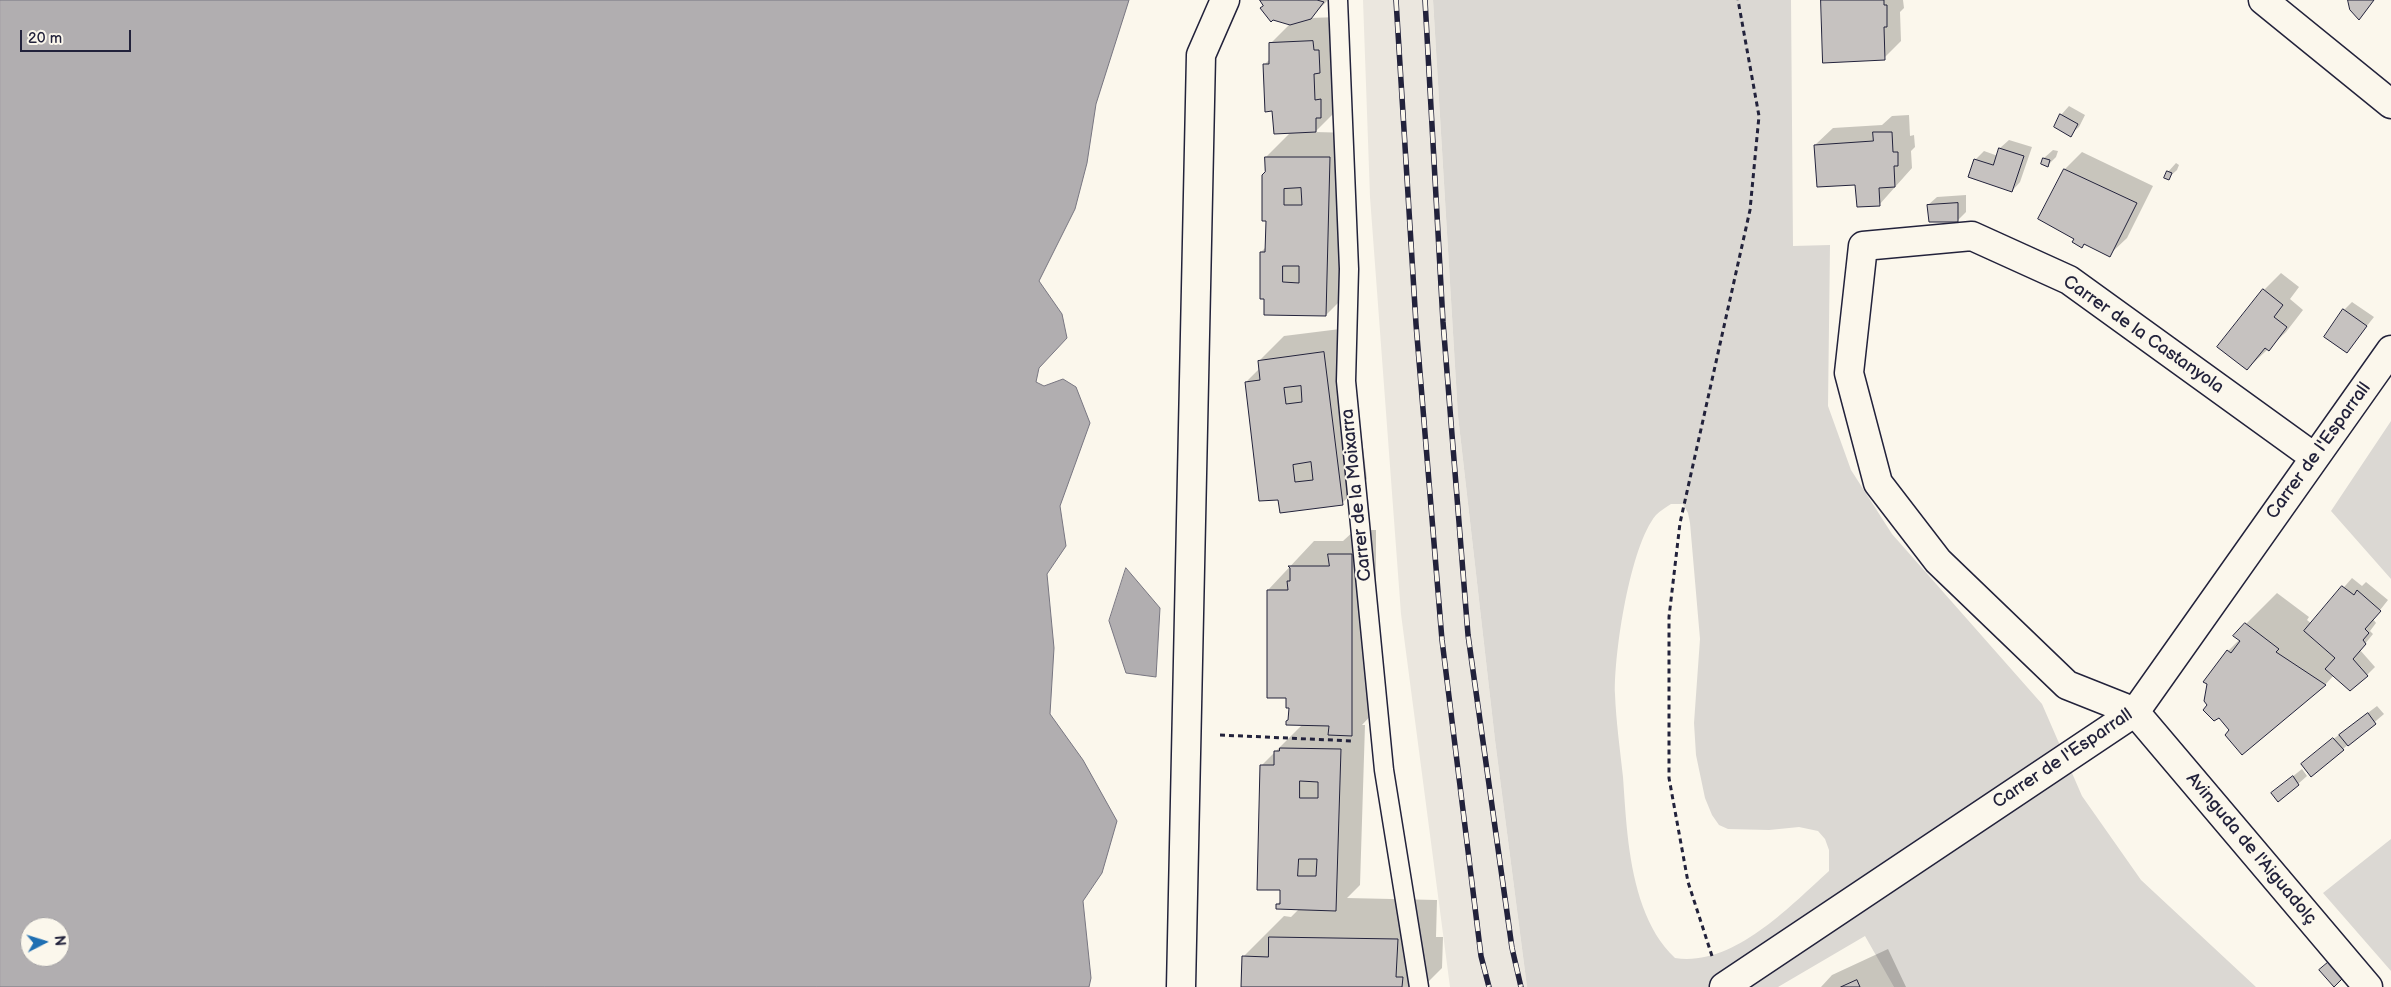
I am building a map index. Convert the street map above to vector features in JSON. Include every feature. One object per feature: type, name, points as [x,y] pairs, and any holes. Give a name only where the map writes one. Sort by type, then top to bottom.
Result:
[{"type":"street","points":[[1181,987],[1201,55],[1225,0]]},
{"type":"street","points":[[2263,0],[2391,104]]},
{"type":"street","name":"Carrer de la Castanyola","points":[[2135,712],[2067,685],[1938,561],[1878,483],[1849,373],[1863,246],[1972,236],[2069,280],[2314,457]]},
{"type":"street","name":"Carrer de l'Esparrall","points":[[1724,987],[2135,712],[2391,350]]},
{"type":"street","name":"Avinguda de l'Aiguadolç","points":[[2135,712],[2368,987]]},
{"type":"lane","name":"Carrer de la Moixarra","points":[[1338,0],[1349,270],[1346,381],[1384,770],[1419,987]]},
{"type":"path","points":[[1714,961],[1688,882],[1669,778],[1669,617],[1680,523],[1750,210],[1759,116],[1738,0]]},
{"type":"path","points":[[1187,734],[1348,740]]},
{"type":"shaded area","points":[[0,0],[1129,0],[1096,104],[1087,163],[1075,209],[1039,281],[1062,314],[1067,338],[1039,368],[1036,382],[1044,386],[1063,379],[1076,387],[1090,423],[1060,506],[1066,546],[1047,574],[1054,648],[1050,714],[1083,760],[1117,821],[1102,873],[1083,901],[1091,978],[1089,987],[0,987]]},
{"type":"shaded area","points":[[1363,0],[1433,0],[1458,416],[1495,740],[1527,987],[1450,987],[1401,614],[1370,197]]},
{"type":"shaded area","points":[[1433,0],[1791,0],[1793,246],[1830,245],[1828,406],[1851,470],[1892,534],[2042,704],[2082,796],[2141,880],[2256,987],[1894,987],[1865,936],[1778,987],[1527,987],[1495,740],[1458,416]],"holes":[[[1671,504],[1683,504],[1688,513],[1690,523],[1700,639],[1694,723],[1696,755],[1705,798],[1712,815],[1719,825],[1728,829],[1769,830],[1799,827],[1818,831],[1825,839],[1829,850],[1829,871],[1778,917],[1739,944],[1718,953],[1697,958],[1675,958],[1670,953],[1652,928],[1638,891],[1628,842],[1615,694],[1617,653],[1625,601],[1638,550],[1656,515]]]},
{"type":"shaded area","points":[[2391,421],[2391,579],[2331,511]]},
{"type":"shaded area","points":[[1126,568],[1160,608],[1156,677],[1126,673],[1109,621]]},
{"type":"shaded area","points":[[2391,839],[2391,971],[2323,893]]},
{"type":"building","points":[[1260,0],[1317,0],[1324,2],[1311,19],[1290,25],[1273,20],[1271,22],[1260,8],[1263,6]]},
{"type":"building","points":[[1821,0],[1884,0],[1884,5],[1887,5],[1887,27],[1884,27],[1885,60],[1823,63]]},
{"type":"building","points":[[2348,0],[2374,0],[2359,20],[2350,10]]},
{"type":"building","points":[[1313,41],[1314,50],[1319,50],[1320,73],[1314,74],[1315,100],[1321,99],[1321,118],[1316,118],[1316,132],[1274,134],[1272,111],[1265,112],[1263,64],[1269,64],[1269,43]]},
{"type":"building","points":[[2060,114],[2078,124],[2071,137],[2054,127]]},
{"type":"building","points":[[1873,132],[1892,132],[1893,152],[1898,152],[1898,166],[1894,166],[1895,187],[1879,188],[1880,206],[1857,207],[1855,185],[1817,187],[1814,145],[1873,141]]},
{"type":"building","points":[[1999,148],[2024,156],[2012,192],[1968,177],[1974,159],[1993,165]]},
{"type":"building","points":[[1265,157],[1330,157],[1326,316],[1264,315],[1264,299],[1260,299],[1260,252],[1265,252],[1266,221],[1262,221],[1262,175],[1265,172]],"holes":[[[1301,188],[1302,205],[1284,205],[1284,189]],[[1283,266],[1299,266],[1299,283],[1283,282]]]},
{"type":"building","points":[[2043,158],[2050,160],[2048,167],[2041,164]]},
{"type":"building","points":[[2064,169],[2137,203],[2110,257],[2084,244],[2082,248],[2072,242],[2074,239],[2038,219]]},
{"type":"building","points":[[2167,171],[2172,173],[2169,180],[2164,178]]},
{"type":"building","points":[[1958,203],[1958,222],[1929,222],[1927,205]]},
{"type":"building","points":[[2263,289],[2283,305],[2274,317],[2287,327],[2269,351],[2265,348],[2247,370],[2217,347]]},
{"type":"building","points":[[2343,309],[2367,326],[2347,353],[2324,337]]},
{"type":"building","points":[[1324,352],[1343,505],[1280,513],[1278,500],[1259,501],[1245,382],[1260,380],[1258,361]],"holes":[[[1301,386],[1302,402],[1286,404],[1284,388]],[[1311,462],[1313,480],[1295,482],[1293,465]]]},
{"type":"building","points":[[1328,554],[1352,554],[1352,736],[1328,735],[1329,726],[1286,725],[1289,708],[1286,708],[1286,698],[1267,698],[1267,590],[1288,590],[1287,581],[1290,581],[1290,568],[1288,566],[1329,566]]},
{"type":"building","points":[[2342,586],[2354,595],[2357,590],[2381,611],[2365,629],[2369,633],[2363,640],[2366,644],[2353,659],[2368,676],[2350,691],[2325,669],[2335,658],[2304,631]]},
{"type":"building","points":[[2245,623],[2279,649],[2276,652],[2326,685],[2242,755],[2225,735],[2229,730],[2219,718],[2214,721],[2203,710],[2207,705],[2204,701],[2207,684],[2203,682],[2227,650],[2231,653],[2240,641],[2233,636]]},
{"type":"building","points":[[2368,713],[2376,724],[2348,746],[2339,735]]},
{"type":"building","points":[[2333,738],[2344,750],[2311,777],[2301,764]]},
{"type":"building","points":[[1280,748],[1341,749],[1336,911],[1276,909],[1276,904],[1280,904],[1280,890],[1257,890],[1260,765],[1274,765],[1274,751],[1279,751]],"holes":[[[1300,781],[1318,782],[1318,798],[1300,798]],[[1299,859],[1317,859],[1316,876],[1298,876]]]},
{"type":"building","points":[[2293,776],[2299,785],[2278,802],[2271,793]]},
{"type":"building","points":[[1269,937],[1398,939],[1396,977],[1403,977],[1402,987],[1241,987],[1242,956],[1268,957]]},
{"type":"building","points":[[2331,960],[2342,979],[2334,987],[2319,970]]},
{"type":"building","points":[[1857,980],[1860,987],[1841,987]]},
{"type":"railway","points":[[1396,0],[1416,324],[1442,640],[1481,956],[1489,987]]},
{"type":"railway","points":[[1425,0],[1443,322],[1468,635],[1512,948],[1521,987]]}]
